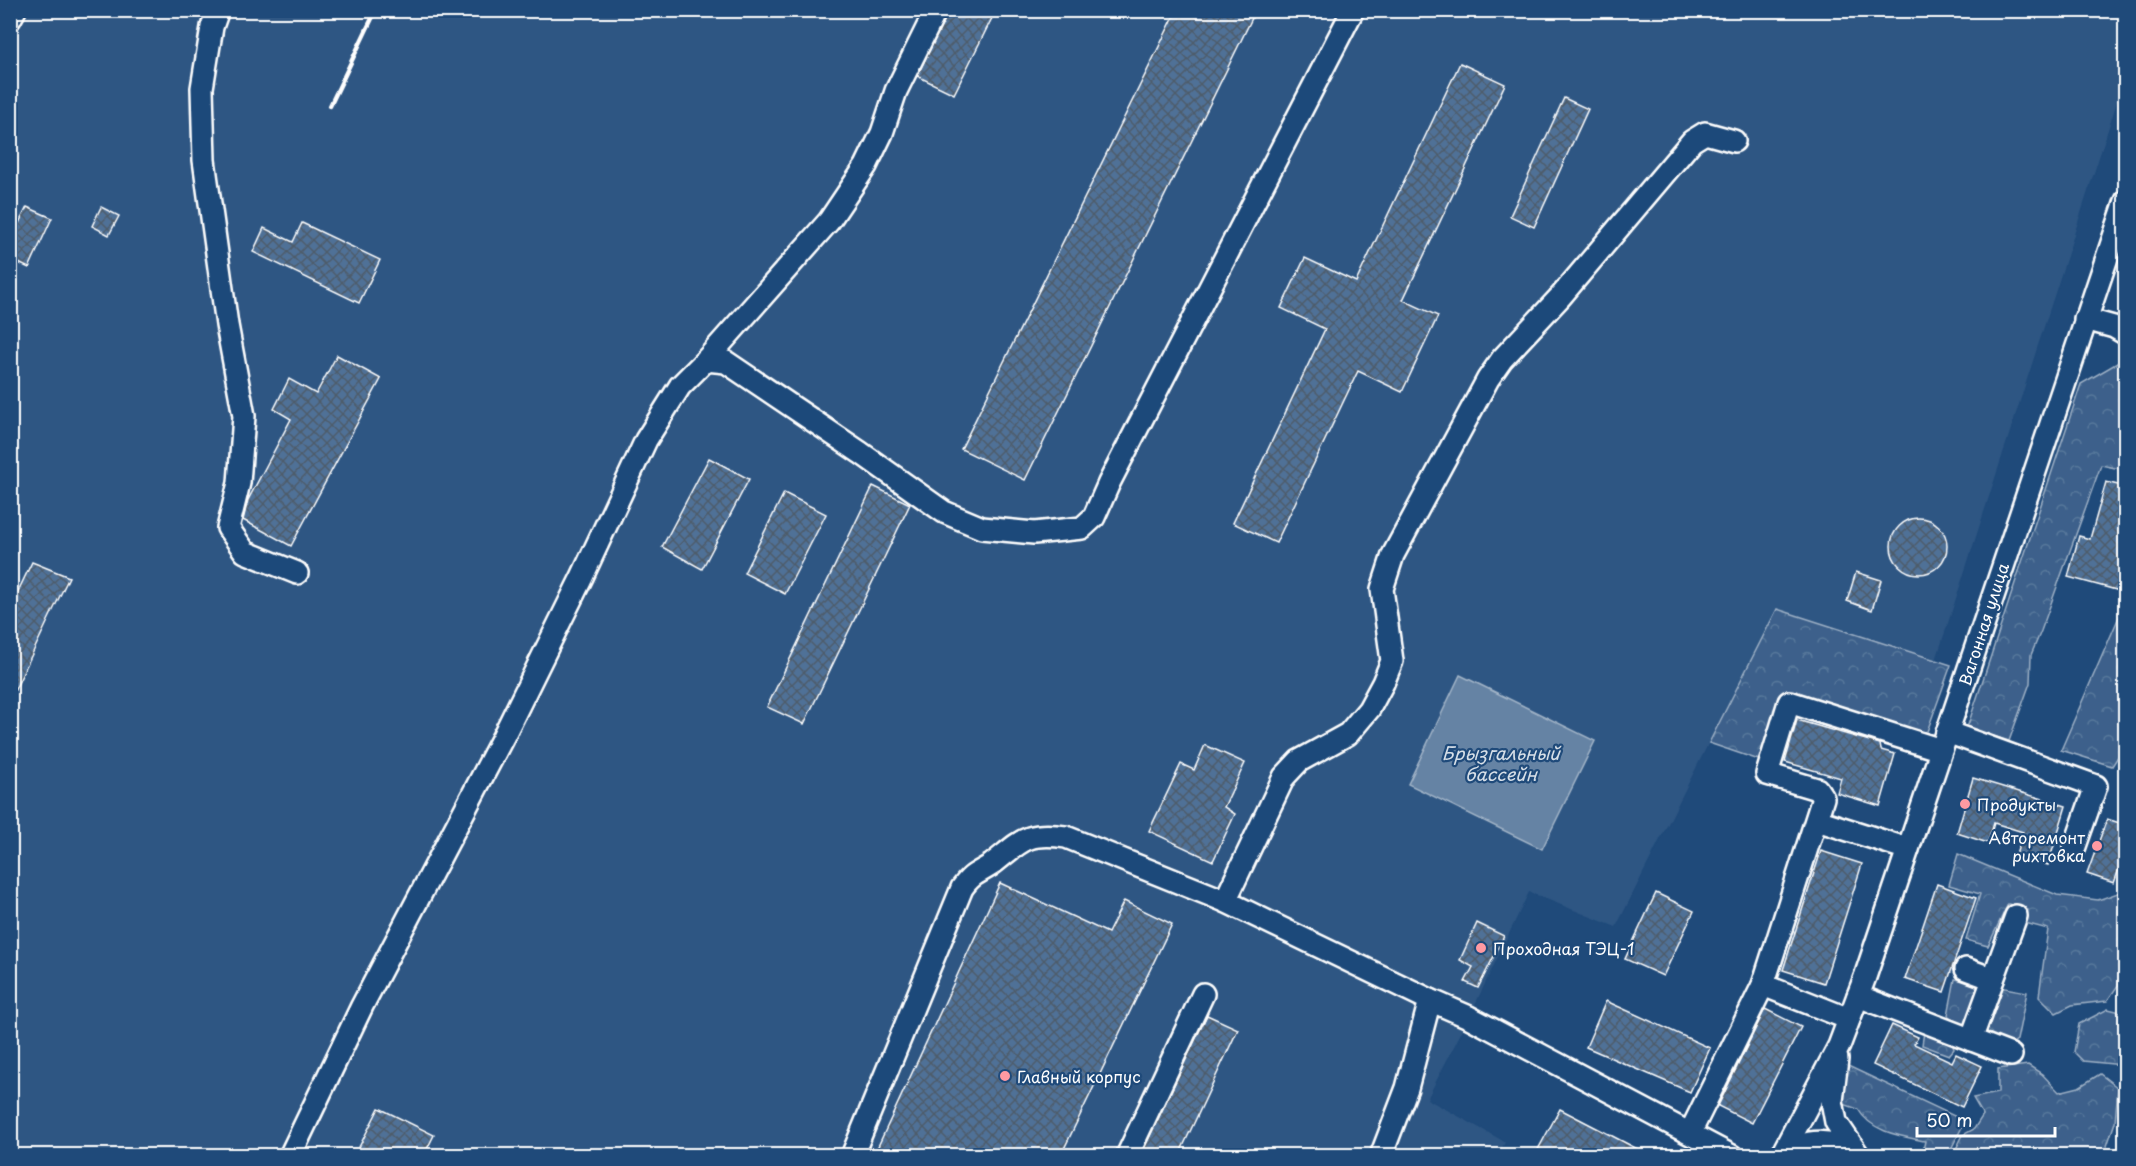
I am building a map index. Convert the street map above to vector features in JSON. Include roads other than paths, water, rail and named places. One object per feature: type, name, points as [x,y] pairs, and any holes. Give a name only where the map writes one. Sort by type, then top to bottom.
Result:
[{"type":"street","points":[[10,19],[15,10]]},
{"type":"street","points":[[218,10],[212,27],[202,88],[204,160],[227,325],[244,416],[239,483],[228,528],[244,552],[297,573]]},
{"type":"street","points":[[290,1155],[362,1006],[503,737],[646,440],[680,386],[706,360],[829,221],[866,166],[882,134],[896,92],[936,10]]},
{"type":"street","points":[[706,360],[726,362],[944,512],[982,528],[1034,533],[1082,528],[1094,518],[1109,483],[1353,10]]},
{"type":"street","points":[[1225,901],[1284,777],[1299,761],[1348,734],[1369,709],[1383,683],[1392,660],[1382,589],[1393,555],[1488,379],[1502,359],[1562,296],[1692,141],[1705,133],[1734,141]]},
{"type":"street","name":"Вагонная улица","points":[[1839,1046],[1908,849],[2126,201]]},
{"type":"street","points":[[2085,319],[2114,327],[2126,334]]},
{"type":"street","points":[[1690,1133],[1763,985],[1823,798],[1817,789],[1767,774],[1789,702],[1944,741],[2096,786],[2074,849]]},
{"type":"street","points":[[1817,820],[1908,849]]},
{"type":"street","points":[[852,1155],[963,888],[972,875],[989,866],[1015,845],[1032,836],[1047,834],[1066,837],[1225,901],[1469,1017],[1732,1155]]},
{"type":"street","points":[[1971,1040],[2016,916]]},
{"type":"street","points":[[1966,969],[1993,979]]},
{"type":"street","points":[[1763,985],[1849,1019]]},
{"type":"street","points":[[1127,1155],[1203,994]]},
{"type":"street","points":[[1858,996],[2010,1055]]},
{"type":"street","points":[[1381,1155],[1407,1088],[1430,1000]]},
{"type":"street","points":[[1839,1046],[1832,1101],[1836,1122],[1857,1154]]},
{"type":"street","points":[[1782,1155],[1839,1046]]},
{"type":"street","points":[[1782,1155],[1806,1143],[1823,1141],[1840,1144],[1857,1154]]},
{"type":"water","name":"Брызгальный бассейн","points":[[1460,675],[1595,741],[1542,849],[1408,784]]},
{"type":"railway","points":[[330,106],[376,10]]},
{"type":"place","name":"Продукты","points":[[1965,804]]},
{"type":"place","name":"Авторемонт рихтовка","points":[[2097,846]]},
{"type":"place","name":"Проходная ТЭЦ-1","points":[[1481,948]]},
{"type":"place","name":"Главный корпус","points":[[1005,1076]]}]
